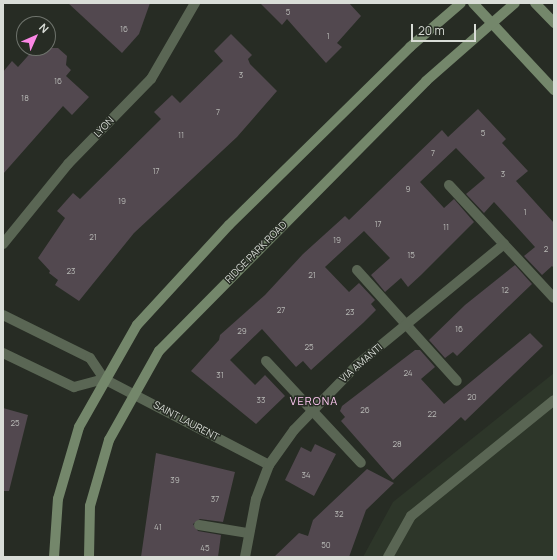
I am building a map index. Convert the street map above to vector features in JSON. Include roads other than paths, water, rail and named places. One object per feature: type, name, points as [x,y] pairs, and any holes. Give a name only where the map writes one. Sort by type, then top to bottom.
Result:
[{"type":"street","name":"LYON","points":[[3,244],[68,164],[151,79],[195,3]]},
{"type":"street","points":[[54,557],[60,491],[78,427],[104,379],[137,325],[229,225],[410,48],[461,3]]},
{"type":"street","points":[[473,3],[493,22],[554,90]]},
{"type":"street","name":"RIDGE PARK ROAD","points":[[89,557],[90,506],[109,440],[133,394],[159,351],[426,81],[515,3]]},
{"type":"street","points":[[535,3],[554,23]]},
{"type":"street","points":[[449,185],[554,298]]},
{"type":"street","name":"VIA AMANTI","points":[[245,557],[248,533],[269,465],[311,410],[407,324],[504,244]]},
{"type":"street","points":[[356,270],[407,324],[457,381]]},
{"type":"street","name":"SAINT LAURENT","points":[[3,315],[90,358],[104,379],[269,465]]},
{"type":"street","points":[[3,353],[74,387],[104,379]]},
{"type":"street","points":[[266,361],[361,463]]},
{"type":"street","points":[[388,557],[411,516],[554,400]]},
{"type":"street","points":[[199,525],[248,533]]},
{"type":"district","name":"VERONA","points":[[314,401]]}]
